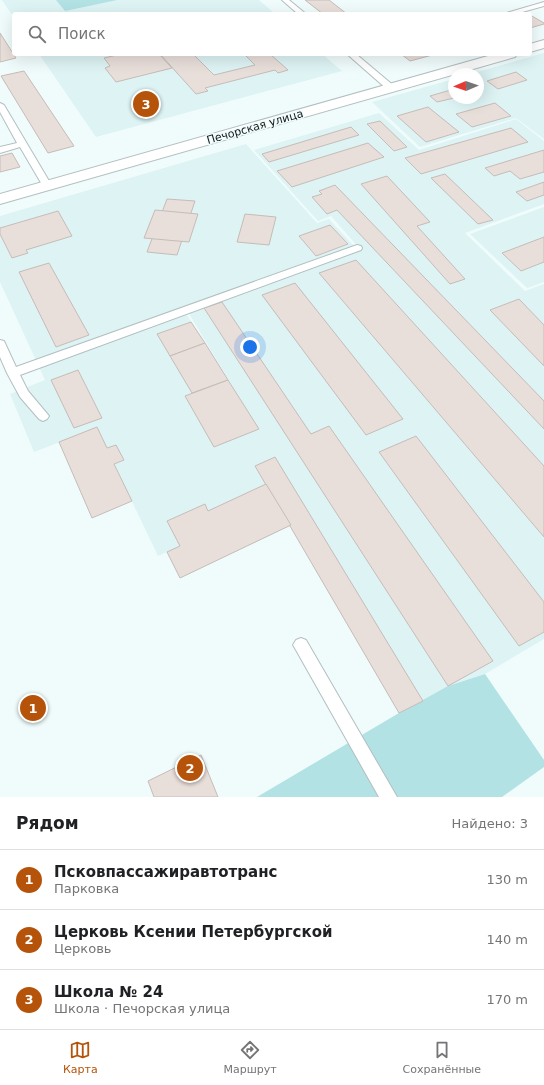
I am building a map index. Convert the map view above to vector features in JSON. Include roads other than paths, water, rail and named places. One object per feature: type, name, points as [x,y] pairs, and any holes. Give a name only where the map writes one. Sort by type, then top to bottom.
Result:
[{"type":"street","points":[[532,47],[544,44]]},
{"type":"street","name":"Печорская улица","points":[[0,199],[503,56]]},
{"type":"lane","points":[[285,0],[300,12]]},
{"type":"lane","points":[[514,12],[544,4]]},
{"type":"lane","points":[[353,56],[392,88]]},
{"type":"lane","points":[[0,106],[47,186]]},
{"type":"lane","points":[[0,150],[22,144]]},
{"type":"lane","points":[[13,373],[357,248]]},
{"type":"lane","points":[[0,344],[24,394],[42,416]]},
{"type":"lane","points":[[302,646],[388,797]]},
{"type":"place","name":"Школа № 24","points":[[146,104]]},
{"type":"place","name":"Псковпассажиравтотранс","points":[[33,708]]},
{"type":"place","name":"Церковь Ксении Петербургской","points":[[190,768]]}]
